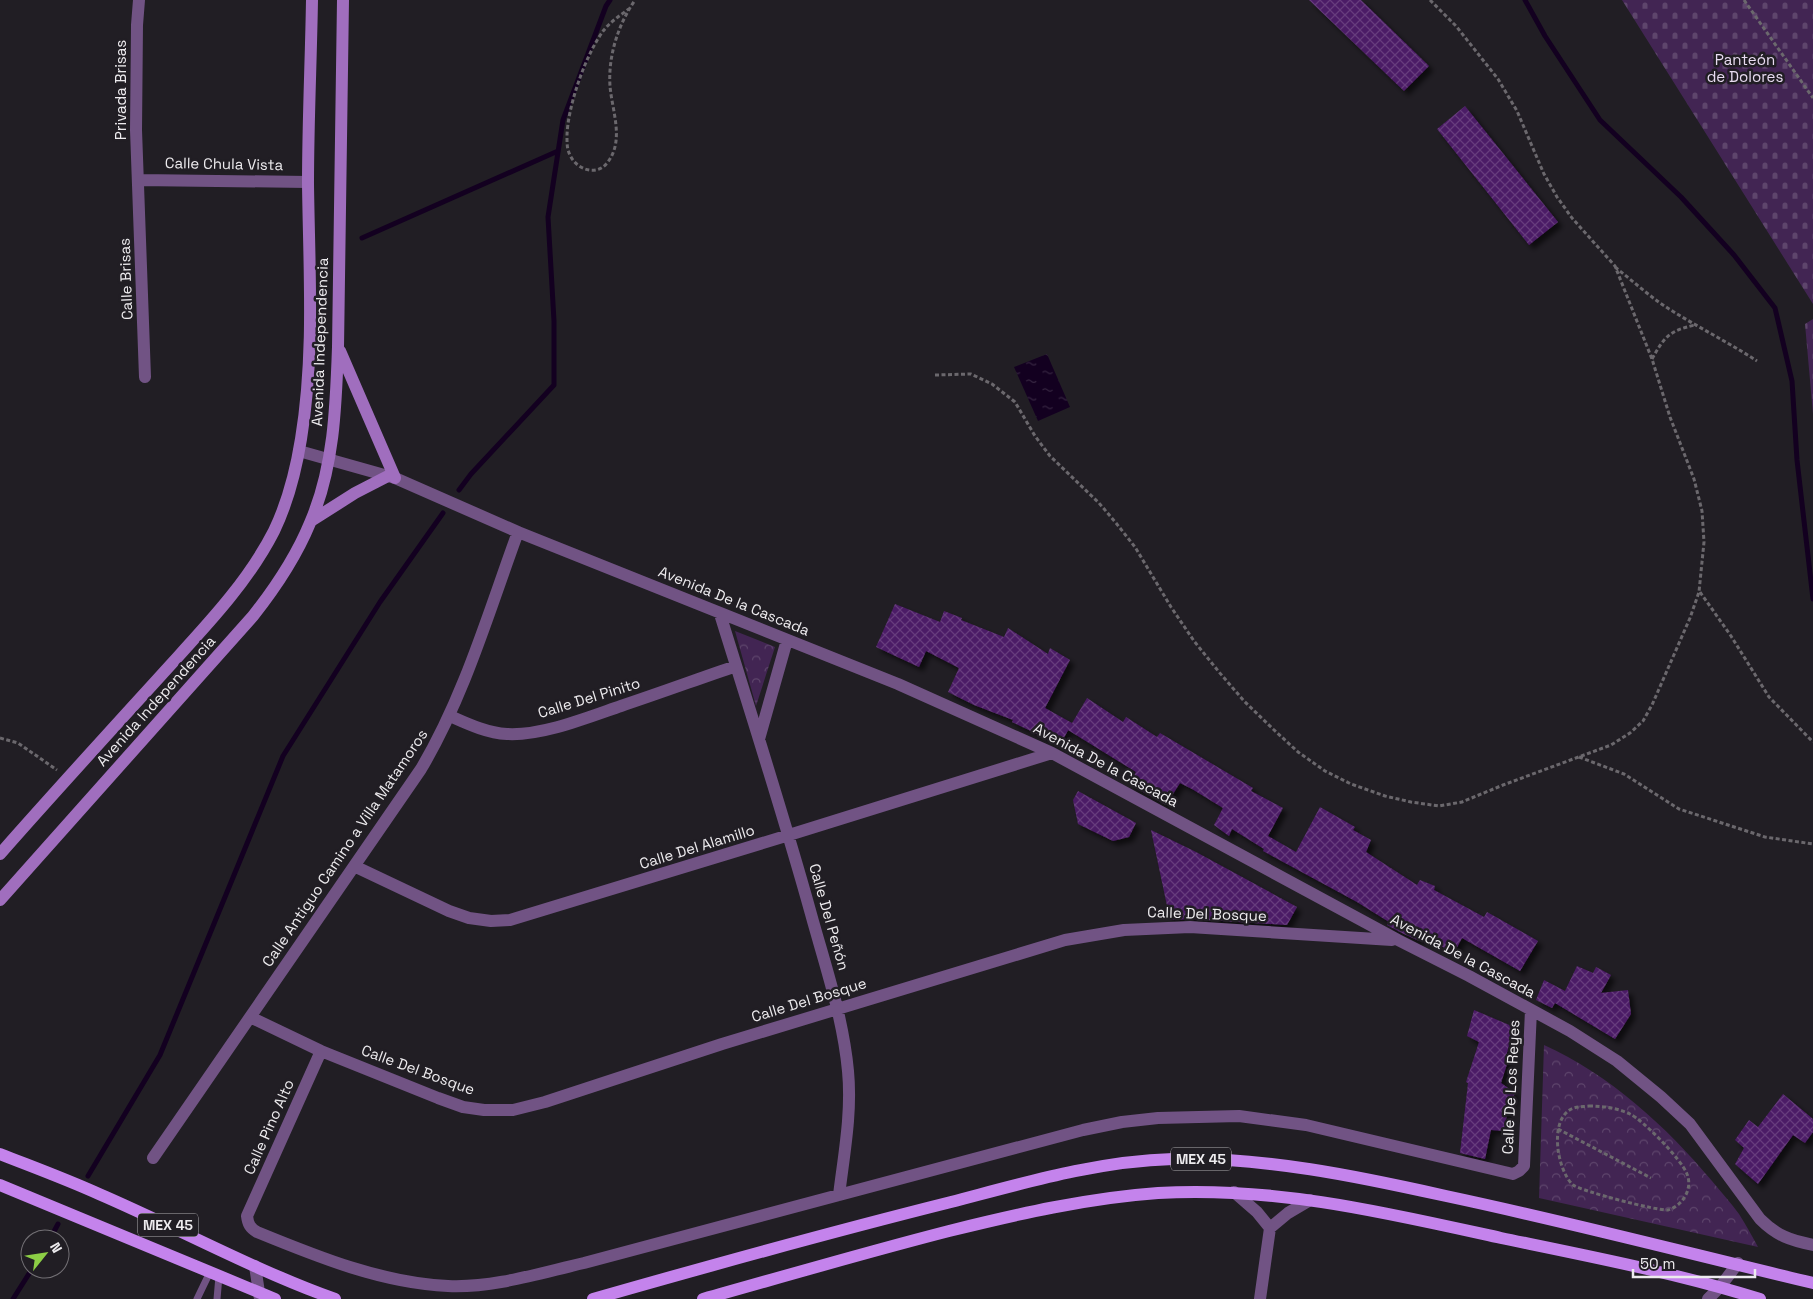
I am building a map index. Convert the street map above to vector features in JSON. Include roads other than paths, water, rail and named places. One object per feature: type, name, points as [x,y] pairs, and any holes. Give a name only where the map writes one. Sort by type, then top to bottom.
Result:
[{"type":"main road","name":"Avenida Independencia","points":[[0,854],[222,606],[261,554],[275,529],[292,482],[299,451],[307,404],[310,365],[308,182],[312,0]]},
{"type":"main road","name":"Avenida Independencia","points":[[0,900],[272,593],[288,567],[311,521],[328,458],[336,398],[342,0]]},
{"type":"main road","points":[[311,521],[355,493],[391,477],[338,347]]},
{"type":"main road","name":"MEX 45","points":[[0,1154],[98,1193],[255,1266],[335,1299]]},
{"type":"main road","name":"MEX 45","points":[[593,1299],[787,1244],[1071,1172],[1129,1162],[1171,1159],[1241,1161],[1293,1167],[1383,1182],[1553,1218],[1813,1282]]},
{"type":"main road","name":"MEX 45","points":[[0,1185],[214,1274],[260,1296],[275,1299]]},
{"type":"main road","name":"MEX 45","points":[[703,1299],[879,1249],[1056,1206],[1100,1199],[1155,1194],[1234,1192],[1310,1200],[1403,1216],[1602,1259],[1720,1287],[1760,1299]]},
{"type":"street","name":"Privada Brisas","points":[[139,0],[136,130],[139,180]]},
{"type":"street","name":"Calle Chula Vista","points":[[139,180],[308,182]]},
{"type":"street","name":"Calle Brisas","points":[[139,180],[145,377]]},
{"type":"street","name":"Avenida De la Cascada","points":[[299,451],[391,477],[518,532],[898,684],[1052,753],[1570,1031],[1617,1061],[1662,1097],[1690,1124],[1760,1219],[1782,1237],[1813,1246]]},
{"type":"street","name":"Calle Antiguo Camino a Villa Matamoros","points":[[153,1158],[421,768],[450,716],[518,532]]},
{"type":"street","name":"Calle Del Peñón","points":[[720,614],[789,835],[838,1008],[845,1046],[849,1098],[839,1195]]},
{"type":"street","points":[[759,740],[787,640]]},
{"type":"street","name":"Calle Del Pinito","points":[[450,716],[486,731],[508,734],[533,732],[597,714],[736,666]]},
{"type":"street","name":"Calle Del Alamillo","points":[[354,866],[449,911],[469,918],[491,921],[510,920],[1052,753]]},
{"type":"street","name":"Calle Del Bosque","points":[[250,1017],[321,1051],[463,1107],[484,1110],[513,1110],[545,1102],[838,1008],[1065,940],[1124,930],[1190,927],[1398,940]]},
{"type":"street","name":"Calle De Los Reyes","points":[[839,1195],[1083,1130],[1122,1122],[1194,1116],[1239,1116],[1306,1125],[1513,1174],[1524,1166],[1531,1010]]},
{"type":"street","name":"Calle Pino Alto","points":[[321,1051],[247,1216],[248,1223],[257,1232],[310,1254],[381,1275],[448,1286],[484,1284],[527,1276],[653,1245],[839,1195]]},
{"type":"street","points":[[1234,1192],[1257,1212],[1270,1228]]},
{"type":"street","points":[[1260,1299],[1270,1228],[1288,1213],[1310,1200]]},
{"type":"street","points":[[1708,1299],[1720,1287],[1738,1263]]},
{"type":"street","points":[[255,1266],[260,1296]]},
{"type":"lane","points":[[197,1299],[214,1274]]},
{"type":"lane","points":[[214,1274],[217,1299]]},
{"type":"water","points":[[1047,354],[1070,407],[1038,421],[1014,367]]},
{"type":"waterway","points":[[459,490],[471,474],[554,385],[554,321],[548,217],[563,120],[606,6],[610,0]]},
{"type":"waterway","points":[[1525,0],[1545,36],[1600,120],[1681,197],[1734,255],[1775,308],[1792,381],[1797,460],[1813,599]]},
{"type":"waterway","points":[[362,238],[558,151]]},
{"type":"waterway","points":[[88,1176],[160,1055],[283,756],[380,602],[443,513]]},
{"type":"waterway","points":[[55,1229],[58,1224]]},
{"type":"waterway","points":[[13,1299],[26,1279]]},
{"type":"park label","name":"Panteón de Dolores","points":[[1745,68]]}]
